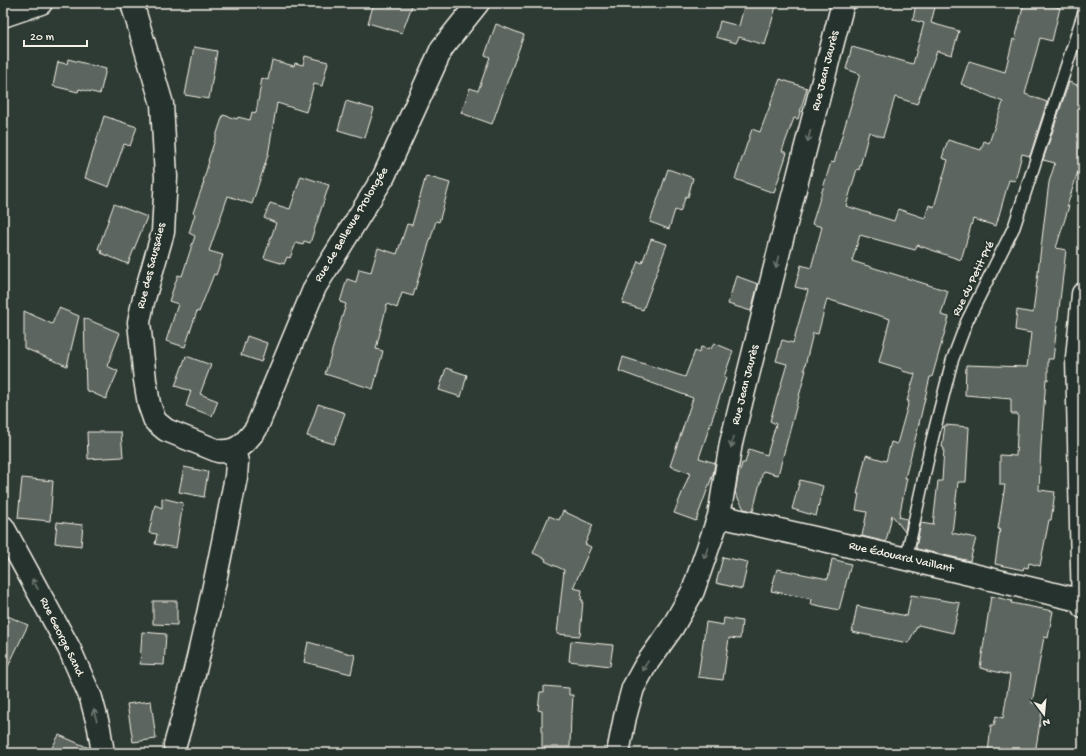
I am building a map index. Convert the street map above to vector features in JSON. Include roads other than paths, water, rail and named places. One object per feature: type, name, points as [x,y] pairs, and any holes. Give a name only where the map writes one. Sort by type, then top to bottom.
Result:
[{"type":"street","points":[[3,16],[41,3]]},
{"type":"street","name":"Rue des Saussaies","points":[[132,3],[162,104],[166,177],[163,232],[143,302],[139,322],[144,374],[149,404],[155,421],[166,430],[218,451],[227,452],[234,450]]},
{"type":"street","name":"Rue de Bellevue Prolongée","points":[[234,450],[242,445],[256,429],[315,287],[384,176],[442,48],[478,3]]},
{"type":"street","name":"Rue Jean Jaurès","points":[[618,753],[625,717],[633,688],[644,666],[672,628],[693,591],[719,516],[733,435],[843,3]]},
{"type":"street","points":[[1083,294],[1077,358],[1082,470],[1083,608]]},
{"type":"street","points":[[175,746],[187,706],[214,590],[236,476],[237,462],[234,450]]},
{"type":"street","name":"Rue Édouard Vaillant","points":[[719,516],[1083,601]]},
{"type":"street","name":"Rue George Sand","points":[[3,527],[70,648],[91,698],[99,728],[103,753]]},
{"type":"lane","name":"Rue du Petit Pré","points":[[906,559],[932,440],[952,361],[967,321],[1014,227],[1083,15]]}]
